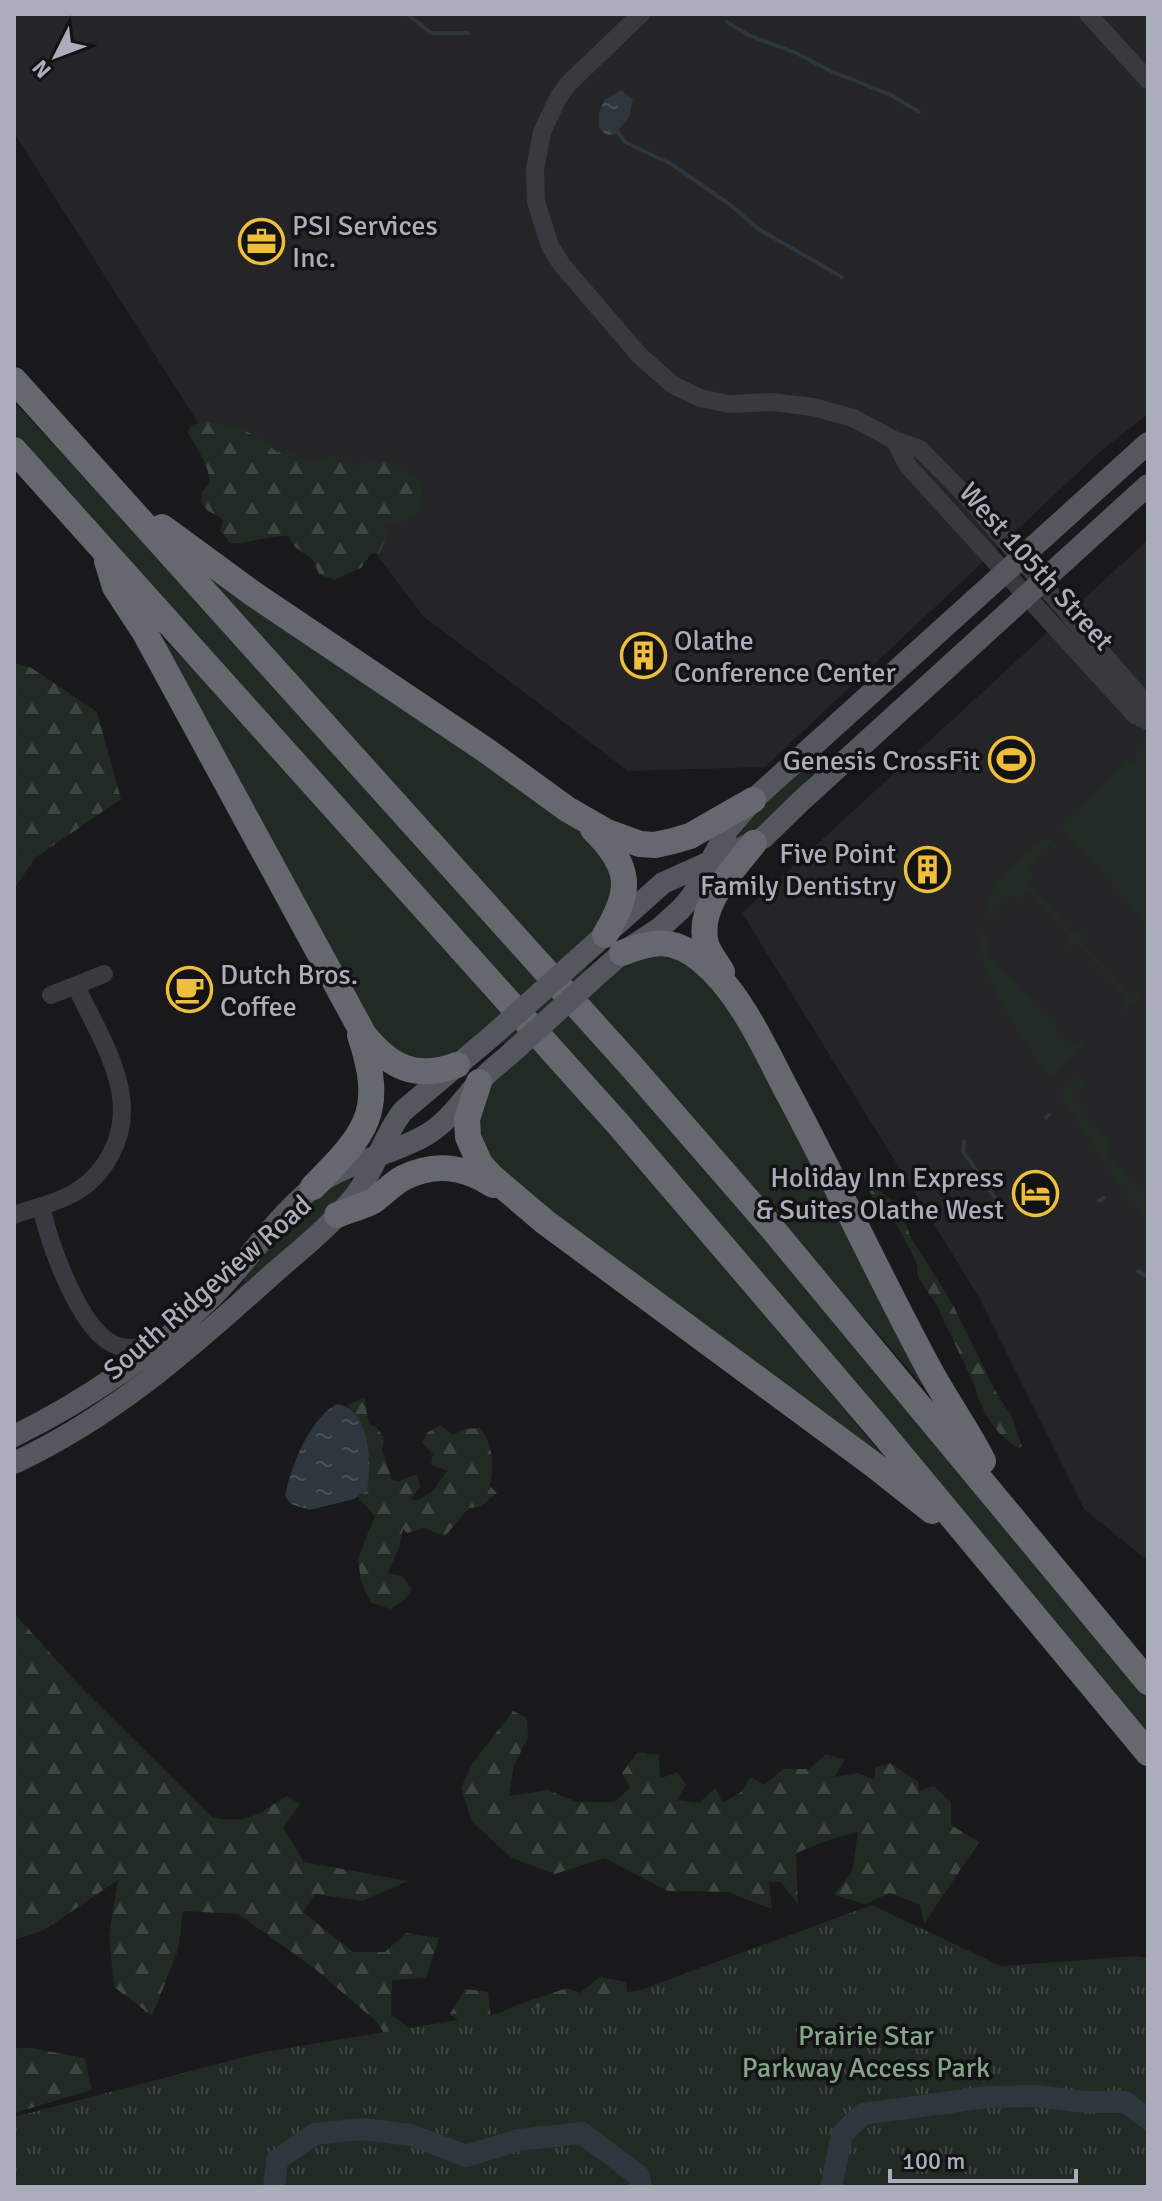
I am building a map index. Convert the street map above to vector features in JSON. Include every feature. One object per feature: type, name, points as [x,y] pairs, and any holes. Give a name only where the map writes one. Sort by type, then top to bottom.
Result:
[{"type":"highway","points":[[14,380],[633,1068],[771,1227],[1148,1682]]},
{"type":"highway","points":[[14,450],[721,1242],[1148,1753]]},
{"type":"highway","points":[[120,498],[206,561],[487,751],[567,809],[614,850],[622,869],[624,887],[614,944],[672,945],[699,959],[727,987],[766,1052],[843,1196],[928,1367],[981,1457],[999,1501]]},
{"type":"highway","points":[[104,549],[115,587],[153,647],[360,1037],[373,1087],[370,1112],[352,1147],[313,1187]]},
{"type":"highway","points":[[567,809],[626,840],[655,845],[690,836],[753,800]]},
{"type":"highway","points":[[727,987],[723,972],[706,943],[706,919],[712,900],[754,843]]},
{"type":"highway","points":[[348,1010],[364,1035],[389,1061],[426,1072],[440,1072],[457,1065]]},
{"type":"highway","points":[[479,1082],[467,1119],[473,1152],[492,1177],[545,1222]]},
{"type":"highway","points":[[337,1215],[371,1202],[402,1179],[435,1167],[471,1172],[545,1222],[874,1465],[980,1551]]},
{"type":"main road","name":"South Ridgeview Road","points":[[14,1463],[74,1432],[136,1392],[173,1363],[337,1215],[358,1191],[394,1122],[403,1111],[579,958],[660,928],[681,909],[712,861],[728,829],[753,800],[1148,443]]},
{"type":"main road","name":"South Ridgeview Road","points":[[14,1436],[65,1410],[156,1346],[212,1296],[278,1221],[313,1187],[340,1171],[411,1143],[441,1125],[479,1082],[596,976],[614,944],[663,883],[754,843],[777,827],[800,802],[1148,485]]},
{"type":"main road","points":[[136,1361],[133,1377],[136,1392]]},
{"type":"street","name":"West 105th Street","points":[[641,14],[568,84],[548,117],[537,150],[536,202],[550,246],[570,276],[640,356],[663,378],[687,392],[715,401],[799,404],[853,418],[894,440],[920,449],[944,472],[1012,565],[1135,715],[1148,721]]},
{"type":"street","points":[[1088,14],[1148,80]]},
{"type":"street","name":"West 105th Street","points":[[1034,590],[1148,706]]},
{"type":"street","points":[[51,995],[104,974]]},
{"type":"street","points":[[14,1215],[76,1192],[99,1172],[115,1146],[123,1116],[121,1089],[76,986]]},
{"type":"street","points":[[41,1206],[59,1266],[69,1286],[80,1307],[110,1343],[114,1371],[110,1380]]},
{"type":"street","points":[[110,1343],[129,1348],[156,1346]]},
{"type":"shaded area","points":[[14,14],[1148,14],[1148,414],[1102,450],[765,767],[628,771],[423,616],[317,476],[261,522],[14,133]]},
{"type":"shaded area","points":[[1148,540],[1148,1561],[1084,1509],[980,1299],[742,913]]},
{"type":"green space","points":[[14,402],[145,541],[600,1046],[824,1306],[1148,1697],[1148,1738],[366,827],[14,436]]},
{"type":"green space","points":[[207,421],[239,428],[277,452],[288,450],[299,458],[315,463],[335,454],[355,466],[374,459],[391,462],[421,482],[419,510],[411,518],[386,527],[387,538],[379,553],[371,554],[361,568],[334,580],[319,574],[313,560],[295,547],[288,536],[230,543],[220,530],[223,522],[220,517],[201,503],[202,492],[210,483],[209,475],[188,432],[192,425]]},
{"type":"green space","points":[[212,573],[588,836],[610,870],[613,887],[608,909],[596,928],[572,952],[600,985],[639,955],[678,956],[698,972],[736,1020],[858,1237],[930,1390],[922,1385],[671,1094],[209,577]]},
{"type":"green space","points":[[162,638],[605,1129],[890,1464],[538,1207],[483,1149],[478,1118],[488,1088],[518,1059],[488,1025],[464,1050],[441,1059],[414,1059],[392,1049],[371,1024]]},
{"type":"green space","points":[[14,663],[30,667],[97,712],[121,799],[35,858],[14,889]]},
{"type":"green space","points":[[1148,743],[1148,925],[1059,825],[1128,761],[1136,759],[1136,754]]},
{"type":"green space","points":[[813,758],[819,763],[794,796],[740,840],[737,833],[747,818]]},
{"type":"green space","points":[[1049,838],[1060,852],[1049,845],[1029,866],[1034,875],[1028,882],[1075,934],[1085,930],[1080,939],[1131,995],[1137,990],[1143,992],[1125,1011],[1120,1006],[1127,999],[1076,943],[1066,947],[1071,938],[1030,893],[1021,899],[1015,893],[993,914],[998,923],[987,913],[993,891],[1007,872],[1042,839]]},
{"type":"green space","points":[[983,932],[991,943],[985,950],[1074,1047],[1081,1042],[1086,1045],[1053,1077],[1048,1077],[994,990],[981,953],[980,935]]},
{"type":"green space","points":[[1080,1076],[1085,1082],[1070,1096],[1113,1143],[1105,1151],[1148,1200],[1148,1220],[1124,1193],[1061,1097],[1061,1093]]},
{"type":"green space","points":[[861,1169],[884,1195],[895,1202],[913,1241],[952,1303],[998,1396],[1011,1415],[1022,1446],[1019,1448],[1003,1437],[985,1412],[936,1304],[918,1277],[917,1263],[888,1212],[879,1208],[872,1197]]},
{"type":"green space","points":[[349,1178],[352,1182],[332,1207],[228,1300],[290,1221],[318,1197]]},
{"type":"green space","points":[[364,1398],[369,1424],[377,1428],[384,1438],[382,1450],[392,1480],[399,1481],[417,1474],[420,1487],[411,1499],[417,1501],[433,1491],[447,1471],[431,1465],[433,1454],[422,1443],[427,1433],[440,1425],[453,1435],[464,1429],[480,1428],[492,1456],[490,1486],[497,1493],[480,1507],[469,1508],[445,1536],[424,1528],[407,1533],[403,1529],[388,1573],[402,1576],[412,1589],[405,1599],[391,1609],[371,1603],[361,1581],[358,1558],[375,1516],[358,1497],[367,1490],[366,1444],[360,1423],[347,1405]]},
{"type":"green space","points":[[14,1613],[81,1687],[212,1817],[244,1819],[287,1796],[300,1804],[283,1828],[304,1862],[408,1881],[363,1901],[315,1894],[303,1912],[353,1952],[385,1952],[406,1933],[439,1938],[426,1978],[392,1980],[391,2014],[442,2055],[476,2033],[450,2014],[465,1989],[488,1992],[491,2018],[514,2006],[567,1988],[580,1993],[599,1977],[626,1982],[630,2007],[677,2007],[726,1974],[729,1999],[698,2011],[682,2041],[588,2061],[451,2069],[403,2063],[377,2022],[314,1968],[238,1914],[183,1911],[178,1950],[152,2016],[114,1987],[109,1935],[118,1880],[44,1930],[14,1940]]},
{"type":"green space","points":[[513,1711],[527,1718],[528,1738],[514,1765],[509,1796],[548,1790],[577,1802],[614,1802],[630,1788],[622,1773],[637,1753],[659,1755],[660,1778],[678,1773],[686,1784],[677,1800],[699,1803],[715,1788],[723,1803],[741,1792],[750,1777],[764,1785],[783,1769],[809,1769],[826,1754],[844,1760],[835,1777],[858,1773],[875,1780],[875,1768],[890,1763],[918,1782],[919,1791],[934,1786],[951,1802],[951,1825],[979,1842],[924,1924],[920,1905],[890,1893],[865,1904],[834,1895],[852,1872],[858,1832],[796,1853],[798,1905],[781,1882],[769,1882],[772,1909],[728,1892],[668,1891],[604,1858],[555,1874],[512,1858],[472,1822],[461,1788],[472,1764]]},
{"type":"green space","name":"Prairie Star Parkway Access Park","points":[[872,1905],[1001,1966],[1136,1956],[1148,1958],[1148,2187],[14,2187],[14,2117],[264,2052],[640,1990]]},
{"type":"green space","points":[[14,2048],[85,2058],[92,2090],[14,2113]]},
{"type":"water","points":[[621,90],[633,99],[629,117],[615,134],[606,135],[599,128],[599,113],[604,100]]},
{"type":"water","points":[[337,1404],[356,1415],[362,1426],[368,1452],[367,1490],[354,1499],[310,1510],[291,1504],[285,1496],[303,1444],[318,1420]]},
{"type":"waterway","points":[[407,14],[431,33],[468,33]]},
{"type":"waterway","points":[[727,22],[748,35],[891,95],[919,112]]},
{"type":"waterway","points":[[618,132],[625,142],[673,165],[760,230],[842,277]]},
{"type":"waterway","points":[[964,1142],[963,1151],[995,1198],[996,1215]]},
{"type":"waterway","points":[[1099,1201],[1104,1198]]},
{"type":"waterway","points":[[1138,1271],[1148,1277]]},
{"type":"waterway","points":[[831,2187],[842,2134],[863,2114],[987,2097],[1037,2096],[1085,2102],[1125,2102],[1148,2119]]},
{"type":"waterway","points":[[274,2187],[277,2160],[315,2134],[362,2129],[411,2135],[466,2156],[518,2140],[582,2133],[639,2176],[641,2187]]},
{"type":"place","name":"PSI Services Inc.","points":[[261,241]]},
{"type":"place","name":"Olathe Conference Center","points":[[643,656]]},
{"type":"place","name":"Genesis CrossFit","points":[[1011,760]]},
{"type":"place","name":"Five Point Family Dentistry","points":[[927,869]]},
{"type":"place","name":"Dutch Bros. Coffee","points":[[189,990]]},
{"type":"place","name":"Holiday Inn Express & Suites Olathe West","points":[[1035,1193]]}]
